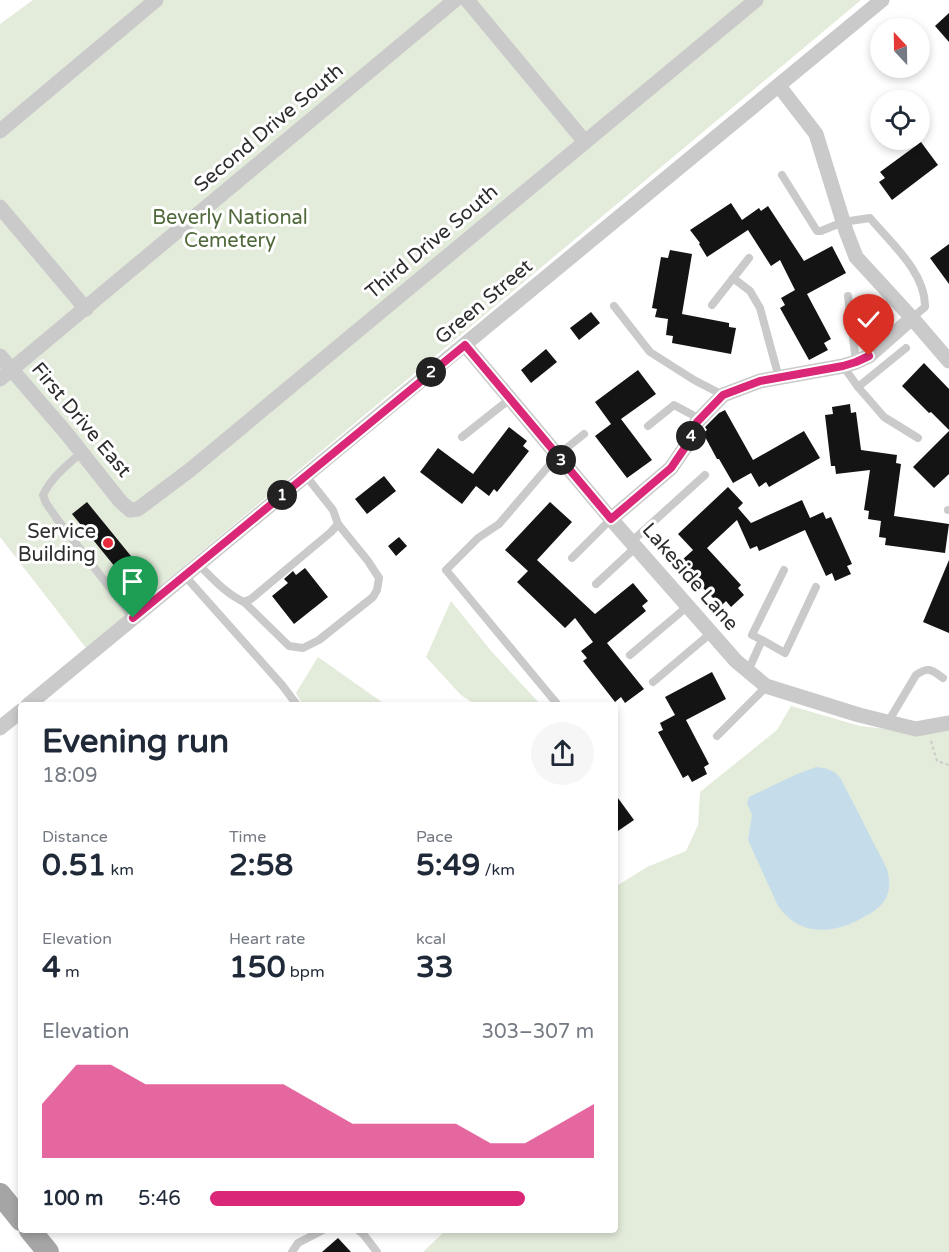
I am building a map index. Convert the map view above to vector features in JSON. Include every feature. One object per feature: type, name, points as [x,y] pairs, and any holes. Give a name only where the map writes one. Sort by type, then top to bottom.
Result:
[{"type":"main road","points":[[0,1194],[18,1216]]},
{"type":"main road","points":[[32,1233],[48,1252]]},
{"type":"street","points":[[0,131],[156,0]]},
{"type":"street","name":"Second Drive South","points":[[6,375],[454,0]]},
{"type":"street","points":[[467,0],[585,142]]},
{"type":"street","name":"Third Drive South","points":[[130,510],[138,509],[190,470],[756,0]]},
{"type":"street","name":"Green Street","points":[[32,702],[882,0]]},
{"type":"street","points":[[779,86],[816,134],[856,257],[949,361]]},
{"type":"street","points":[[0,207],[86,309]]},
{"type":"street","points":[[611,519],[671,468],[700,419],[723,395],[760,381],[849,364],[869,356],[912,318]]},
{"type":"street","name":"Lakeside Lane","points":[[465,345],[611,519],[736,662],[767,686],[859,715],[916,729],[949,723]]},
{"type":"street","name":"First Drive East","points":[[0,356],[6,375],[81,452],[120,501],[130,510]]},
{"type":"street","points":[[0,728],[18,713]]},
{"type":"lane","points":[[782,175],[817,231],[843,222],[870,218],[913,268],[925,296],[925,307],[912,318]]},
{"type":"lane","points":[[712,305],[749,258]]},
{"type":"lane","points":[[734,278],[750,291],[760,308],[779,378]]},
{"type":"lane","points":[[848,296],[849,364],[858,387],[884,417],[918,438]]},
{"type":"lane","points":[[614,306],[650,352],[723,395]]},
{"type":"lane","points":[[858,387],[906,348]]},
{"type":"lane","points":[[462,437],[510,399]]},
{"type":"lane","points":[[648,426],[674,405],[700,419]]},
{"type":"lane","points":[[556,702],[446,570],[478,538],[499,524],[558,455],[584,434]]},
{"type":"lane","points":[[81,452],[48,485],[43,495],[45,503],[133,618]]},
{"type":"lane","points":[[596,584],[705,475]]},
{"type":"lane","points":[[198,564],[222,588],[244,602],[289,646],[303,648],[319,640],[373,597],[379,578],[338,524],[333,510],[306,476]]},
{"type":"lane","points":[[572,558],[611,519]]},
{"type":"lane","points":[[244,602],[273,582],[338,524]]},
{"type":"lane","points":[[784,570],[752,635],[785,653],[816,586]]},
{"type":"lane","points":[[185,576],[295,702]]},
{"type":"lane","points":[[630,655],[688,606]]},
{"type":"lane","points":[[653,682],[711,633]]},
{"type":"lane","points":[[748,671],[762,640]]},
{"type":"lane","points":[[888,722],[916,675],[924,670],[932,670],[943,678]]},
{"type":"lane","points":[[717,736],[767,686]]},
{"type":"lane","points":[[292,1252],[298,1242],[317,1233]]},
{"type":"lane","points":[[362,1233],[377,1252]]},
{"type":"green space","name":"Beverly National Cemetery","points":[[33,0],[861,0],[86,648],[0,537],[0,24]]},
{"type":"green space","points":[[451,601],[492,652],[538,702],[472,702],[461,695],[426,657]]},
{"type":"green space","points":[[318,657],[382,702],[301,702],[296,693]]},
{"type":"green space","points":[[791,706],[860,726],[923,733],[949,727],[949,1252],[423,1252],[443,1233],[618,1233],[618,885],[647,867],[686,851],[698,825],[700,792],[777,730]]},
{"type":"water","points":[[816,767],[830,770],[841,779],[887,869],[889,878],[888,893],[881,905],[851,924],[828,930],[806,927],[786,916],[778,906],[748,840],[752,815],[747,803],[749,797]]},
{"type":"building","points":[[949,13],[949,42],[935,26]]},
{"type":"building","points":[[910,150],[927,150],[938,165],[892,200],[879,182],[885,178],[880,172]]},
{"type":"building","points":[[731,203],[742,220],[759,208],[761,211],[768,206],[804,261],[832,246],[846,273],[807,294],[831,339],[824,343],[828,350],[809,360],[780,308],[785,305],[781,298],[795,290],[780,260],[771,266],[748,230],[707,257],[690,230]]},
{"type":"building","points":[[949,244],[949,284],[930,258]]},
{"type":"building","points":[[670,250],[692,254],[682,314],[729,323],[729,327],[736,328],[731,354],[672,343],[673,336],[666,335],[668,319],[655,317],[657,309],[652,308],[661,257],[668,258]]},
{"type":"building","points":[[591,312],[600,323],[579,340],[570,328]]},
{"type":"building","points":[[546,349],[557,362],[531,383],[521,370]]},
{"type":"building","points":[[924,363],[949,389],[949,430],[902,386]]},
{"type":"building","points":[[638,370],[656,394],[621,419],[652,460],[627,478],[595,436],[611,424],[595,402]]},
{"type":"building","points":[[850,404],[851,413],[856,412],[861,450],[897,455],[896,463],[901,464],[894,516],[949,524],[945,553],[885,545],[886,538],[879,537],[881,521],[868,519],[869,511],[864,510],[870,470],[836,474],[835,466],[831,466],[825,415],[833,414],[832,407]]},
{"type":"building","points":[[725,410],[753,460],[804,431],[820,458],[769,487],[766,482],[759,487],[751,473],[733,483],[703,433],[707,430],[705,427]]},
{"type":"building","points":[[509,427],[527,441],[523,446],[529,451],[497,492],[494,489],[489,496],[476,486],[462,504],[420,472],[438,448],[473,474]]},
{"type":"building","points":[[949,431],[949,474],[934,488],[913,467]]},
{"type":"building","points":[[384,476],[396,491],[367,514],[355,499]]},
{"type":"building","points":[[728,487],[743,503],[738,508],[751,523],[802,500],[810,518],[823,512],[826,519],[831,517],[852,564],[847,566],[851,574],[835,581],[832,573],[826,576],[805,530],[759,551],[757,546],[750,549],[737,520],[707,548],[741,585],[738,588],[744,595],[731,607],[726,601],[721,606],[684,569],[688,566],[682,560],[693,550],[678,534]]},
{"type":"building","name":"Service Building","points":[[87,502],[144,572],[129,584],[72,514]]},
{"type":"building","points":[[550,502],[572,522],[537,560],[595,614],[633,583],[648,601],[642,606],[646,611],[607,643],[644,689],[625,703],[621,697],[615,702],[583,661],[587,658],[581,651],[593,642],[575,618],[565,628],[517,582],[528,571],[505,550]]},
{"type":"building","points":[[399,537],[407,546],[396,556],[388,546]]},
{"type":"building","points":[[949,560],[949,633],[923,622]]},
{"type":"building","points":[[305,568],[328,597],[294,624],[272,596],[288,583],[284,579],[293,571],[296,575]]},
{"type":"building","points":[[712,672],[726,699],[686,720],[709,764],[704,767],[707,774],[692,782],[688,775],[683,778],[658,732],[663,730],[660,723],[675,715],[665,697]]},
{"type":"building","points":[[618,798],[634,820],[618,831]]},
{"type":"building","points":[[338,1238],[351,1252],[322,1252]]},
{"type":"place","name":"Service Building","points":[[108,543]]},
{"type":"route","points":[[133,618],[465,345],[611,519],[671,468],[686,446],[697,422],[723,395],[760,381],[843,366],[869,356]]}]
